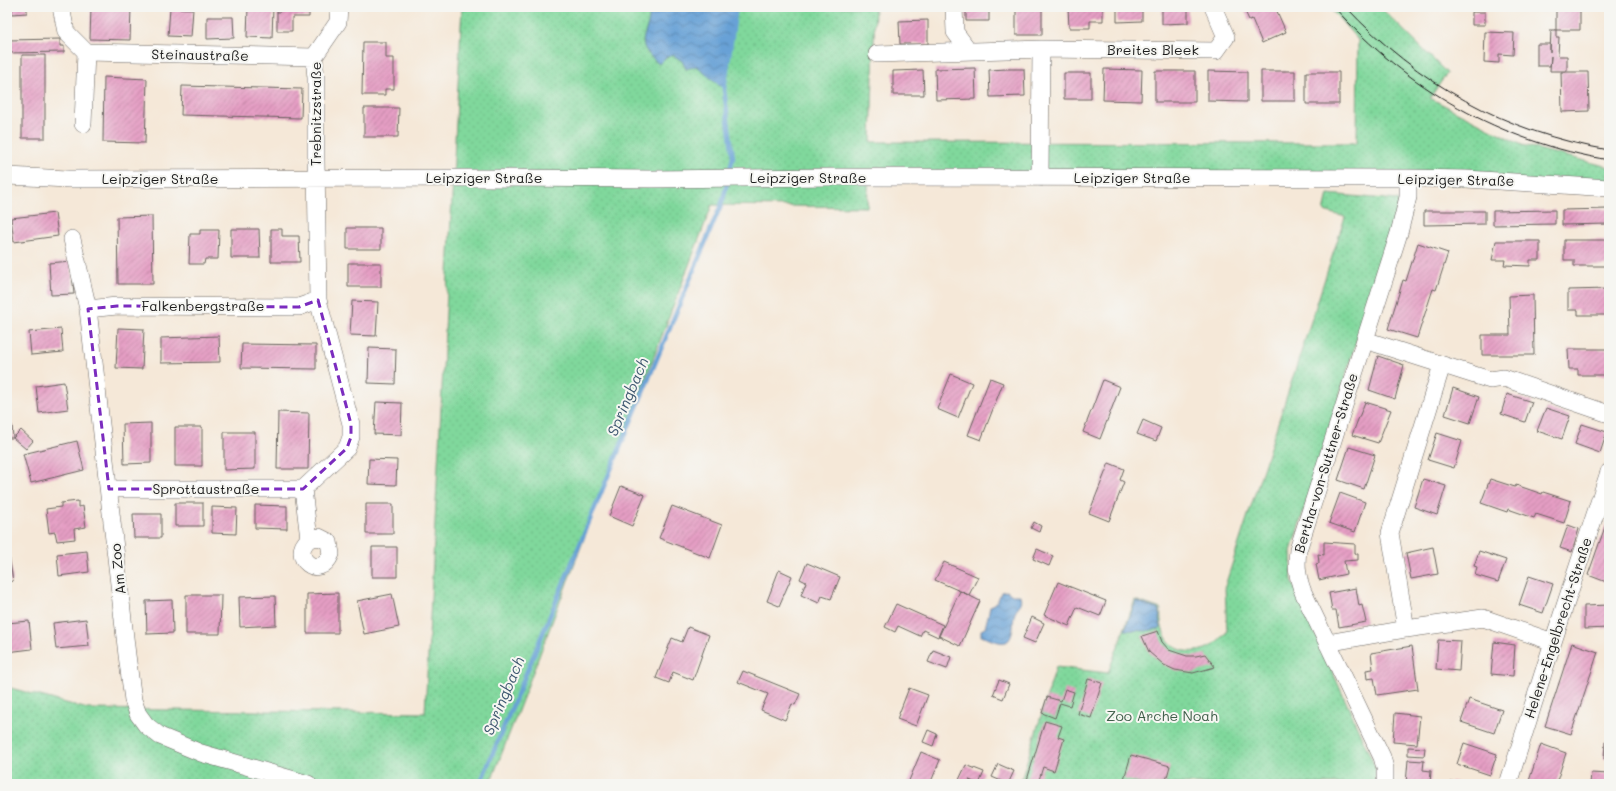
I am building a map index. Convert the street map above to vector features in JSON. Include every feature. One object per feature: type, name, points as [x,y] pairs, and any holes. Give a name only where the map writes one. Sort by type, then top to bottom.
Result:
[{"type":"street","points":[[61,7],[66,32],[86,52],[83,124]]},
{"type":"street","name":"Trebnitzstraße","points":[[303,490],[347,448],[351,424],[318,300],[316,78],[314,57],[338,22],[339,7]]},
{"type":"street","points":[[954,7],[955,32],[969,51]]},
{"type":"street","name":"Breites Bleek","points":[[877,54],[1041,49],[1216,51],[1226,37],[1213,7]]},
{"type":"street","points":[[1040,178],[1041,49]]},
{"type":"street","name":"Steinaustraße","points":[[86,52],[314,57]]},
{"type":"street","name":"Leipziger Straße","points":[[7,176],[68,179],[1408,178],[1466,179],[1609,188]]},
{"type":"street","name":"Bertha-von-Suttner-Straße","points":[[1386,784],[1385,768],[1382,757],[1297,577],[1296,564],[1298,550],[1399,233],[1408,197],[1408,178]]},
{"type":"street","name":"Am Zoo","points":[[72,239],[88,310],[127,655],[133,700],[138,714],[146,725],[160,736],[201,753],[308,784]]},
{"type":"street","name":"Falkenbergstraße","points":[[88,310],[117,306],[299,307],[318,300]]},
{"type":"street","points":[[1364,340],[1490,380],[1504,378],[1609,414]]},
{"type":"street","points":[[1406,629],[1390,533],[1442,365]]},
{"type":"street","name":"Helene-Engelbrecht-Straße","points":[[1508,784],[1609,472]]},
{"type":"street","name":"Sprottaustraße","points":[[109,489],[303,490]]},
{"type":"street","points":[[303,490],[309,539]]},
{"type":"street","points":[[1327,643],[1406,629],[1483,618],[1553,642]]},
{"type":"highlighted area","points":[[318,300],[351,424],[351,437],[347,448],[303,489],[109,489],[88,309],[117,306],[299,307]]},
{"type":"green space","points":[[462,7],[875,7],[871,142],[1357,143],[1358,40],[1329,7],[1380,7],[1447,73],[1430,98],[1522,145],[1609,167],[1609,187],[869,173],[867,207],[712,205],[490,784],[7,784],[7,687],[88,709],[425,713]]},
{"type":"green space","points":[[1328,194],[1398,200],[1398,207],[1291,551],[1292,581],[1376,769],[1377,784],[1020,784],[1056,667],[1108,673],[1135,600],[1161,609],[1162,628],[1166,637],[1177,648],[1185,651],[1208,648],[1227,632],[1225,586],[1345,217],[1324,211]]},
{"type":"water","points":[[648,7],[736,7],[724,90],[697,66],[686,69],[682,61],[673,55],[666,57],[659,64],[650,55],[643,42],[648,24]]},
{"type":"water","points":[[1007,591],[1012,595],[1020,595],[1021,598],[1014,616],[1013,630],[1009,640],[1006,642],[997,642],[981,636],[981,630],[985,628],[990,607],[998,600],[1001,592]]},
{"type":"water","points":[[1136,601],[1160,610],[1159,620],[1161,628],[1146,631],[1125,630]]},
{"type":"building","points":[[12,7],[27,7],[27,13],[12,14]]},
{"type":"building","points":[[91,7],[131,7],[130,40],[90,39]]},
{"type":"building","points":[[248,7],[273,7],[272,38],[247,37]]},
{"type":"building","points":[[280,7],[309,7],[309,17],[292,17],[292,31],[277,31],[277,12],[280,12]]},
{"type":"building","points":[[966,7],[989,7],[989,21],[966,21]]},
{"type":"building","points":[[1016,7],[1042,7],[1042,35],[1016,35]]},
{"type":"building","points":[[1068,7],[1103,7],[1103,21],[1090,21],[1090,28],[1069,28]]},
{"type":"building","points":[[1117,7],[1142,7],[1142,21],[1117,22]]},
{"type":"building","points":[[1162,7],[1188,7],[1188,23],[1162,24]]},
{"type":"building","points":[[1243,7],[1272,7],[1273,10],[1276,9],[1286,32],[1262,43],[1252,19],[1249,20]]},
{"type":"building","points":[[1556,7],[1580,7],[1580,30],[1556,30]]},
{"type":"building","points":[[170,8],[193,9],[191,37],[168,36]]},
{"type":"building","points":[[1472,12],[1485,12],[1485,25],[1472,25]]},
{"type":"building","points":[[207,17],[233,17],[234,38],[207,39]]},
{"type":"building","points":[[928,20],[928,44],[900,44],[899,21]]},
{"type":"building","points":[[1551,30],[1556,30],[1556,37],[1559,37],[1558,56],[1567,56],[1567,71],[1550,71],[1551,56],[1550,66],[1537,66],[1537,44],[1550,44],[1550,52]]},
{"type":"building","points":[[1485,32],[1514,33],[1513,55],[1499,54],[1499,63],[1484,62]]},
{"type":"building","points":[[60,39],[60,46],[64,46],[64,52],[7,53],[7,40]]},
{"type":"building","points":[[363,42],[386,42],[386,58],[394,58],[394,89],[385,89],[385,95],[362,95]]},
{"type":"building","points":[[22,55],[45,55],[45,138],[22,138]]},
{"type":"building","points":[[975,68],[976,99],[936,100],[935,69]]},
{"type":"building","points":[[1024,69],[1025,96],[990,97],[989,70]]},
{"type":"building","points":[[1104,69],[1142,70],[1141,101],[1103,100]]},
{"type":"building","points":[[923,70],[924,95],[893,95],[893,71]]},
{"type":"building","points":[[1155,71],[1195,71],[1195,102],[1155,102]]},
{"type":"building","points":[[1208,71],[1247,72],[1247,102],[1208,101]]},
{"type":"building","points":[[1261,71],[1295,71],[1295,101],[1261,101]]},
{"type":"building","points":[[1306,72],[1339,72],[1339,104],[1306,104]]},
{"type":"building","points":[[1561,72],[1588,72],[1589,111],[1562,112]]},
{"type":"building","points":[[1064,73],[1091,73],[1091,99],[1064,99]]},
{"type":"building","points":[[104,77],[147,79],[145,143],[103,142]]},
{"type":"building","points":[[182,86],[302,89],[301,118],[181,115]]},
{"type":"building","points":[[364,108],[399,108],[398,137],[364,137]]},
{"type":"building","points":[[1609,209],[1609,224],[1562,225],[1562,210]]},
{"type":"building","points":[[1555,210],[1555,224],[1493,225],[1493,211]]},
{"type":"building","points":[[1424,211],[1485,211],[1485,224],[1424,225]]},
{"type":"building","points":[[55,213],[58,236],[14,242],[11,218]]},
{"type":"building","points":[[152,216],[153,284],[118,284],[117,217]]},
{"type":"building","points":[[347,228],[381,228],[381,249],[347,249]]},
{"type":"building","points":[[231,229],[259,229],[260,258],[231,258]]},
{"type":"building","points":[[271,229],[282,229],[282,236],[299,236],[300,262],[271,262]]},
{"type":"building","points":[[200,230],[219,230],[218,259],[205,259],[204,264],[189,264],[190,234],[200,234]]},
{"type":"building","points":[[1564,240],[1609,240],[1609,260],[1607,260],[1608,266],[1574,266],[1574,260],[1564,260]]},
{"type":"building","points":[[1496,241],[1540,241],[1540,260],[1530,260],[1530,266],[1504,265],[1505,260],[1492,260]]},
{"type":"building","points":[[1418,243],[1448,253],[1436,290],[1433,289],[1417,338],[1388,329],[1403,280],[1406,281]]},
{"type":"building","points":[[71,261],[74,294],[51,295],[49,263]]},
{"type":"building","points":[[348,263],[381,263],[381,287],[348,287]]},
{"type":"building","points":[[1609,289],[1609,315],[1578,315],[1578,310],[1568,310],[1568,290]]},
{"type":"building","points":[[1533,295],[1534,355],[1482,355],[1482,335],[1510,335],[1509,296]]},
{"type":"building","points":[[352,301],[378,302],[376,336],[350,335]]},
{"type":"building","points":[[118,328],[144,329],[142,369],[116,368]]},
{"type":"building","points":[[61,329],[63,352],[31,355],[29,332]]},
{"type":"building","points":[[219,336],[220,362],[161,363],[161,338]]},
{"type":"building","points":[[242,344],[316,345],[316,369],[241,368]]},
{"type":"building","points":[[369,348],[396,349],[395,384],[368,383]]},
{"type":"building","points":[[1568,349],[1609,349],[1609,375],[1578,375],[1578,369],[1569,369]]},
{"type":"building","points":[[1378,356],[1404,365],[1395,399],[1369,390]]},
{"type":"building","points":[[951,374],[972,383],[958,418],[937,409]]},
{"type":"building","points":[[990,378],[1003,383],[981,440],[968,435]]},
{"type":"building","points":[[1103,380],[1120,387],[1100,439],[1083,432]]},
{"type":"building","points":[[64,382],[68,409],[39,413],[36,386]]},
{"type":"building","points":[[1453,388],[1479,397],[1470,423],[1445,415]]},
{"type":"building","points":[[1507,394],[1532,402],[1525,422],[1501,414]]},
{"type":"building","points":[[376,402],[402,403],[401,435],[374,434]]},
{"type":"building","points":[[1365,402],[1391,410],[1378,443],[1352,435]]},
{"type":"building","points":[[1546,408],[1570,416],[1562,439],[1537,431]]},
{"type":"building","points":[[278,412],[309,413],[308,469],[277,469]]},
{"type":"building","points":[[1143,420],[1161,428],[1156,441],[1137,434]]},
{"type":"building","points":[[151,423],[151,463],[124,464],[123,424]]},
{"type":"building","points":[[1582,424],[1607,432],[1600,453],[1575,444]]},
{"type":"building","points":[[7,425],[12,425],[13,438],[7,438]]},
{"type":"building","points":[[175,427],[202,427],[202,466],[175,466]]},
{"type":"building","points":[[21,430],[33,441],[26,449],[13,438]]},
{"type":"building","points":[[224,432],[255,432],[255,469],[224,470]]},
{"type":"building","points":[[1437,433],[1462,441],[1454,468],[1428,460]]},
{"type":"building","points":[[77,441],[84,470],[31,483],[23,454]]},
{"type":"building","points":[[1349,447],[1375,455],[1364,489],[1338,480]]},
{"type":"building","points":[[369,459],[397,460],[396,485],[368,484]]},
{"type":"building","points":[[1109,463],[1124,469],[1120,480],[1124,482],[1109,521],[1089,513]]},
{"type":"building","points":[[1423,479],[1446,486],[1437,515],[1414,507]]},
{"type":"building","points":[[1490,479],[1515,487],[1516,485],[1542,494],[1543,492],[1571,501],[1564,523],[1536,514],[1534,518],[1508,509],[1507,512],[1481,503]]},
{"type":"building","points":[[621,486],[645,495],[632,526],[609,516]]},
{"type":"building","points":[[1340,493],[1365,502],[1355,532],[1329,523]]},
{"type":"building","points":[[78,501],[78,507],[83,506],[86,527],[74,529],[75,539],[57,541],[55,532],[49,533],[46,509],[61,507],[61,503]]},
{"type":"building","points":[[175,503],[203,503],[203,526],[175,526]]},
{"type":"building","points":[[366,504],[393,504],[393,534],[366,534]]},
{"type":"building","points":[[255,505],[287,506],[287,529],[255,528]]},
{"type":"building","points":[[672,506],[722,525],[710,558],[659,538]]},
{"type":"building","points":[[212,507],[237,508],[236,534],[212,533]]},
{"type":"building","points":[[133,514],[161,514],[161,538],[134,538]]},
{"type":"building","points":[[1034,522],[1041,526],[1039,532],[1031,528]]},
{"type":"building","points":[[1606,524],[1609,525],[1609,583],[1588,575]]},
{"type":"building","points":[[1568,525],[1579,529],[1572,552],[1560,548]]},
{"type":"building","points":[[1324,542],[1355,544],[1355,554],[1358,554],[1358,560],[1344,561],[1346,574],[1319,580],[1316,564],[1319,563],[1318,554],[1324,555]]},
{"type":"building","points":[[372,547],[397,547],[397,577],[372,577]]},
{"type":"building","points":[[1433,547],[1438,574],[1411,579],[1406,553]]},
{"type":"building","points":[[1037,549],[1053,556],[1049,566],[1033,559]]},
{"type":"building","points":[[87,551],[89,572],[59,576],[57,554]]},
{"type":"building","points":[[1479,551],[1506,560],[1498,582],[1475,575],[1477,567],[1474,566]]},
{"type":"building","points":[[7,555],[9,555],[13,581],[7,582]]},
{"type":"building","points":[[944,562],[978,577],[969,595],[935,580]]},
{"type":"building","points":[[807,563],[840,577],[831,599],[822,596],[819,603],[801,595],[806,582],[800,579]]},
{"type":"building","points":[[779,570],[792,576],[779,606],[767,601]]},
{"type":"building","points":[[1529,576],[1553,584],[1543,613],[1519,605]]},
{"type":"building","points":[[1058,582],[1106,601],[1100,616],[1077,607],[1069,626],[1044,615]]},
{"type":"building","points":[[1356,588],[1359,606],[1362,605],[1366,622],[1339,627],[1336,610],[1332,610],[1329,593]]},
{"type":"building","points":[[960,591],[980,601],[960,646],[939,636]]},
{"type":"building","points":[[338,593],[338,633],[307,633],[307,594]]},
{"type":"building","points":[[392,594],[399,627],[364,634],[357,601]]},
{"type":"building","points":[[186,595],[221,595],[220,634],[186,634]]},
{"type":"building","points":[[275,596],[276,625],[240,627],[239,597]]},
{"type":"building","points":[[172,600],[173,633],[147,634],[146,601]]},
{"type":"building","points":[[896,604],[943,625],[938,637],[923,630],[920,636],[898,626],[895,632],[885,627]]},
{"type":"building","points":[[1609,605],[1609,628],[1584,629],[1584,606]]},
{"type":"building","points":[[1032,617],[1044,623],[1035,643],[1023,638]]},
{"type":"building","points":[[86,619],[89,646],[56,649],[53,623]]},
{"type":"building","points":[[29,621],[32,649],[7,652],[7,623]]},
{"type":"building","points":[[688,627],[709,635],[693,680],[673,672],[669,683],[656,678],[672,638],[682,642]]},
{"type":"building","name":"Zoo Arche Noah","points":[[1158,631],[1162,642],[1169,650],[1187,656],[1205,654],[1215,667],[1193,673],[1175,670],[1164,665],[1149,652],[1142,636]]},
{"type":"building","points":[[1438,640],[1461,641],[1459,671],[1436,669]]},
{"type":"building","points":[[1494,642],[1515,645],[1513,676],[1491,674]]},
{"type":"building","points":[[1572,643],[1598,652],[1571,734],[1545,726]]},
{"type":"building","points":[[1412,646],[1418,689],[1377,695],[1374,678],[1367,679],[1366,670],[1373,669],[1371,653]]},
{"type":"building","points":[[933,650],[951,657],[947,669],[928,662]]},
{"type":"building","points":[[743,671],[800,694],[795,705],[792,704],[785,720],[761,710],[768,694],[738,682]]},
{"type":"building","points":[[1088,679],[1102,683],[1091,718],[1078,714]]},
{"type":"building","points":[[999,680],[1009,684],[1003,699],[993,695]]},
{"type":"building","points":[[909,688],[928,695],[916,726],[897,719]]},
{"type":"building","points":[[1065,689],[1074,692],[1070,706],[1060,703],[1055,718],[1042,713],[1047,697],[1061,701]]},
{"type":"building","points":[[1469,699],[1502,710],[1494,733],[1461,722]]},
{"type":"building","points":[[1395,713],[1420,716],[1417,744],[1393,742]]},
{"type":"building","points":[[1045,721],[1062,726],[1058,737],[1064,739],[1054,771],[1043,767],[1038,783],[1027,780]]},
{"type":"building","points":[[928,730],[937,734],[933,746],[923,742]]},
{"type":"building","points":[[1605,742],[1609,742],[1609,759],[1604,759]]},
{"type":"building","points":[[1464,743],[1497,754],[1490,775],[1457,764]]},
{"type":"building","points":[[1541,744],[1566,753],[1556,784],[1528,784]]},
{"type":"building","points":[[1408,747],[1425,748],[1424,756],[1408,755]]},
{"type":"building","points":[[921,752],[940,760],[930,784],[909,784],[908,783]]},
{"type":"building","points":[[1131,755],[1170,766],[1165,784],[1142,784],[1124,779]]},
{"type":"building","points":[[1408,760],[1424,761],[1423,770],[1431,771],[1430,784],[1406,784]]},
{"type":"building","points":[[998,764],[1014,771],[1008,784],[992,777]]},
{"type":"building","points":[[966,765],[984,772],[979,784],[969,780],[976,784],[957,784]]},
{"type":"building","points":[[1591,773],[1609,774],[1609,784],[1590,784]]},
{"type":"building","points":[[1452,781],[1461,784],[1451,784]]},
{"type":"waterway","name":"Springbach","points":[[480,784],[723,200],[733,157],[724,90],[736,7]]},
{"type":"tram line","points":[[1334,7],[1362,36],[1393,63],[1425,87],[1458,108],[1531,140],[1569,152],[1609,160]]},
{"type":"tram line","points":[[1346,7],[1373,34],[1403,59],[1433,81],[1466,101],[1499,117],[1534,131],[1571,142],[1609,150]]}]
